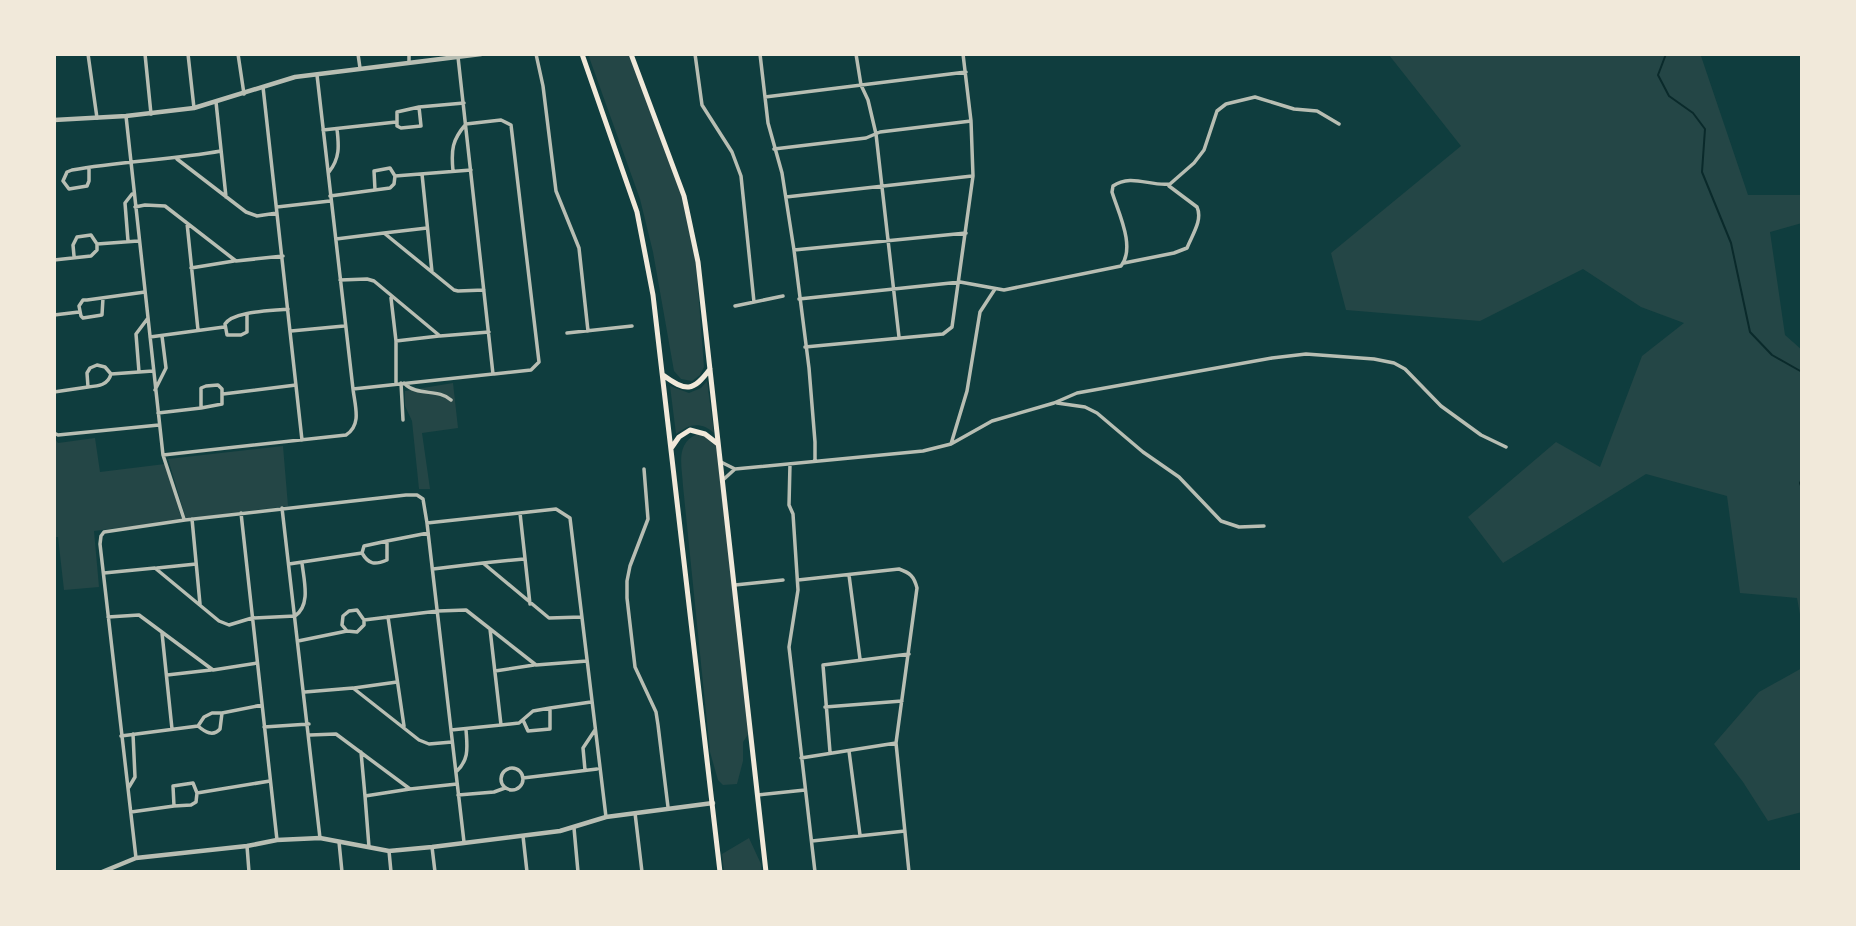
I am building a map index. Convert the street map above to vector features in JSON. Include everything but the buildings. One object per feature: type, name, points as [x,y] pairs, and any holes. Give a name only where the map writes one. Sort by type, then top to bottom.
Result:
[{"type":"main road","points":[[582,54],[618,151],[643,236],[672,447],[720,872]]},
{"type":"main road","points":[[631,54],[684,196],[698,262],[766,872]]},
{"type":"main road","points":[[663,375],[682,387],[690,387],[699,384],[710,369]]},
{"type":"main road","points":[[672,447],[679,437],[690,430],[705,434],[719,444]]},
{"type":"street","points":[[88,54],[97,118]]},
{"type":"street","points":[[145,54],[152,114]]},
{"type":"street","points":[[188,54],[194,108]]},
{"type":"street","points":[[238,54],[244,94]]},
{"type":"street","points":[[358,54],[360,68]]},
{"type":"street","points":[[409,54],[410,62]]},
{"type":"street","points":[[54,120],[126,117],[194,108],[295,77],[481,54]]},
{"type":"street","points":[[536,54],[543,86],[556,191],[579,248],[588,331]]},
{"type":"street","points":[[695,54],[702,104],[732,152],[741,176],[754,302]]},
{"type":"street","points":[[760,54],[774,149],[786,197],[794,250],[816,442],[815,461]]},
{"type":"street","points":[[856,54],[861,85],[868,100],[876,134],[899,337]]},
{"type":"street","points":[[805,347],[943,334],[952,327],[967,232],[972,176],[971,121],[963,54]]},
{"type":"street","points":[[458,57],[494,374]]},
{"type":"street","points":[[765,97],[966,72]]},
{"type":"street","points":[[163,455],[346,435],[353,431],[356,421],[353,389],[317,73]]},
{"type":"street","points":[[263,87],[302,440]]},
{"type":"street","points":[[1168,186],[1194,163],[1204,150],[1217,111],[1226,104],[1255,97],[1294,109],[1317,111],[1339,124]]},
{"type":"street","points":[[216,102],[226,197]]},
{"type":"street","points":[[419,107],[420,127],[400,128],[396,122],[398,111],[419,107],[464,103]]},
{"type":"street","points":[[126,117],[163,455],[185,520]]},
{"type":"street","points":[[353,389],[531,370],[539,362],[513,130],[508,122],[501,120],[466,124],[451,149],[453,171]]},
{"type":"street","points":[[774,149],[971,121]]},
{"type":"street","points":[[323,130],[396,122]]},
{"type":"street","points":[[328,174],[338,158],[337,129]]},
{"type":"street","points":[[63,181],[67,172],[221,151]]},
{"type":"street","points":[[177,159],[253,215],[277,213]]},
{"type":"street","points":[[63,181],[69,189],[87,186],[89,168]]},
{"type":"street","points":[[277,207],[392,187],[395,176],[390,168],[375,169],[374,190]]},
{"type":"street","points":[[395,176],[471,170]]},
{"type":"street","points":[[422,173],[432,272]]},
{"type":"street","points":[[786,197],[972,176]]},
{"type":"street","points":[[799,299],[960,282],[995,289],[1014,289],[1121,266],[1124,263],[1187,248],[1200,211],[1168,186],[1135,180],[1113,186],[1112,192],[1126,240],[1124,263]]},
{"type":"street","points":[[54,183],[63,181]]},
{"type":"street","points":[[128,242],[125,203],[133,192]]},
{"type":"street","points":[[135,207],[165,206],[236,261]]},
{"type":"street","points":[[187,223],[198,330]]},
{"type":"street","points":[[336,239],[427,228]]},
{"type":"street","points":[[794,250],[967,232]]},
{"type":"street","points":[[384,233],[458,292],[485,289]]},
{"type":"street","points":[[54,260],[91,256],[95,252],[96,244],[91,235],[77,237],[73,245],[74,256]]},
{"type":"street","points":[[96,244],[138,241]]},
{"type":"street","points":[[191,268],[283,256]]},
{"type":"street","points":[[340,280],[371,280],[440,336]]},
{"type":"street","points":[[951,444],[967,391],[980,312],[995,289]]},
{"type":"street","points":[[103,298],[104,310],[100,316],[83,318],[79,312],[83,300],[145,292]]},
{"type":"street","points":[[391,296],[403,420]]},
{"type":"street","points":[[735,306],[783,296]]},
{"type":"street","points":[[247,314],[248,327],[244,334],[226,334],[224,327],[229,318],[247,314],[288,309]]},
{"type":"street","points":[[54,315],[79,312]]},
{"type":"street","points":[[139,372],[136,334],[148,318]]},
{"type":"street","points":[[54,322],[54,356]]},
{"type":"street","points":[[291,331],[345,326]]},
{"type":"street","points":[[567,333],[632,326]]},
{"type":"street","points":[[150,337],[224,327]]},
{"type":"street","points":[[396,341],[489,332]]},
{"type":"street","points":[[155,390],[166,368],[162,336]]},
{"type":"street","points":[[721,462],[735,469],[923,451],[951,444],[992,421],[1055,403],[1077,393],[1306,354],[1394,363],[1405,369],[1441,406],[1481,435],[1506,447]]},
{"type":"street","points":[[88,387],[87,373],[90,368],[102,365],[111,374],[153,371]]},
{"type":"street","points":[[54,392],[99,386],[108,382],[111,374]]},
{"type":"street","points":[[400,383],[411,389],[447,396],[451,400]]},
{"type":"street","points":[[223,394],[296,384]]},
{"type":"street","points":[[158,412],[201,408],[220,405],[223,394],[218,386],[202,387],[201,408]]},
{"type":"street","points":[[1055,403],[1084,407],[1097,413],[1143,452],[1179,477],[1221,521],[1239,527],[1264,526]]},
{"type":"street","points":[[55,435],[159,425]]},
{"type":"street","points":[[790,464],[789,505],[793,514],[798,580],[789,647],[815,872]]},
{"type":"street","points":[[644,469],[648,519],[630,566],[627,598],[635,667],[656,712],[668,807]]},
{"type":"street","points":[[723,480],[735,469]]},
{"type":"street","points":[[136,858],[100,544],[104,532],[282,508],[417,495],[424,502],[427,523],[464,842]]},
{"type":"street","points":[[282,508],[309,724],[320,838]]},
{"type":"street","points":[[427,523],[556,509],[570,518],[598,769],[606,817]]},
{"type":"street","points":[[242,513],[277,840]]},
{"type":"street","points":[[520,513],[530,604]]},
{"type":"street","points":[[192,519],[200,605]]},
{"type":"street","points":[[362,553],[367,544],[428,533]]},
{"type":"street","points":[[362,553],[370,564],[386,561],[387,541]]},
{"type":"street","points":[[289,564],[362,553]]},
{"type":"street","points":[[433,569],[524,559]]},
{"type":"street","points":[[155,568],[224,624],[229,625],[252,618],[295,616],[302,611],[305,600],[302,563]]},
{"type":"street","points":[[483,563],[551,619],[582,617]]},
{"type":"street","points":[[104,573],[196,564]]},
{"type":"street","points":[[798,580],[899,569],[915,578],[917,588],[896,743],[909,872]]},
{"type":"street","points":[[849,575],[860,659]]},
{"type":"street","points":[[735,585],[783,580]]},
{"type":"street","points":[[298,640],[347,631],[357,632],[364,625],[364,620],[357,610],[345,613],[342,621],[347,631]]},
{"type":"street","points":[[364,620],[466,610],[536,665]]},
{"type":"street","points":[[108,617],[136,614],[213,670]]},
{"type":"street","points":[[388,617],[404,728]]},
{"type":"street","points":[[490,629],[501,725]]},
{"type":"street","points":[[162,632],[172,729]]},
{"type":"street","points":[[830,752],[822,665],[909,654]]},
{"type":"street","points":[[495,671],[587,661]]},
{"type":"street","points":[[166,675],[257,663]]},
{"type":"street","points":[[305,692],[397,682]]},
{"type":"street","points":[[353,688],[419,740],[429,744],[452,742]]},
{"type":"street","points":[[825,707],[902,701]]},
{"type":"street","points":[[451,730],[501,725],[523,720],[533,711],[592,702]]},
{"type":"street","points":[[198,726],[207,714],[262,705]]},
{"type":"street","points":[[523,720],[528,731],[550,729],[550,708]]},
{"type":"street","points":[[121,736],[198,726],[207,733],[217,733],[221,726],[222,713]]},
{"type":"street","points":[[264,727],[309,724]]},
{"type":"street","points":[[455,772],[463,765],[468,755],[466,729]]},
{"type":"street","points":[[585,770],[583,748],[595,730]]},
{"type":"street","points":[[128,788],[135,777],[132,734]]},
{"type":"street","points":[[310,735],[337,734],[410,789]]},
{"type":"street","points":[[802,758],[896,743]]},
{"type":"street","points":[[849,750],[860,835]]},
{"type":"street","points":[[361,752],[369,847]]},
{"type":"street","points":[[505,788],[502,774],[509,768],[519,770],[523,778]]},
{"type":"street","points":[[523,778],[598,769]]},
{"type":"street","points":[[458,795],[494,792],[505,788],[517,789],[523,778]]},
{"type":"street","points":[[197,793],[270,781]]},
{"type":"street","points":[[131,812],[191,805],[196,802],[197,793],[193,783],[175,785],[172,788],[174,806]]},
{"type":"street","points":[[365,796],[457,784]]},
{"type":"street","points":[[758,795],[805,790]]},
{"type":"street","points":[[104,872],[136,858],[247,846],[277,840],[320,838],[389,851],[523,836],[574,828],[606,817],[713,803]]},
{"type":"street","points":[[635,813],[642,872]]},
{"type":"street","points":[[574,828],[578,872]]},
{"type":"street","points":[[812,841],[905,831]]},
{"type":"street","points":[[523,836],[527,872]]},
{"type":"street","points":[[339,842],[342,872]]},
{"type":"street","points":[[247,846],[249,872]]},
{"type":"street","points":[[432,847],[435,872]]},
{"type":"street","points":[[389,851],[391,872]]},
{"type":"shaded area","points":[[588,54],[629,54],[682,197],[696,263],[704,367],[700,375],[692,381],[681,379],[674,371],[653,252],[640,199]]},
{"type":"shaded area","points":[[1703,54],[1701,56],[1748,195],[1802,195],[1802,223],[1770,232],[1785,335],[1802,350],[1802,625],[1797,598],[1740,593],[1727,496],[1646,474],[1503,563],[1468,517],[1556,442],[1600,467],[1642,356],[1684,323],[1641,307],[1583,269],[1480,321],[1346,310],[1331,253],[1461,146],[1389,55]]},
{"type":"shaded area","points":[[707,381],[714,433],[695,425],[676,434],[670,386],[689,393],[701,388]]},
{"type":"shaded area","points":[[453,383],[458,428],[422,433],[430,489],[419,489],[412,421],[405,406],[405,391]]},
{"type":"shaded area","points":[[697,434],[705,435],[716,445],[749,733],[743,742],[743,761],[737,784],[723,785],[718,780],[710,752],[681,463],[685,443]]},
{"type":"shaded area","points":[[54,438],[58,443],[95,438],[100,472],[165,464],[182,520],[94,531],[99,587],[64,590],[58,537],[54,537]]},
{"type":"shaded area","points":[[283,446],[288,506],[186,519],[168,459]]},
{"type":"shaded area","points":[[1802,668],[1802,812],[1768,821],[1714,744],[1759,692]]},
{"type":"shaded area","points":[[749,838],[762,872],[724,872],[722,854]]},
{"type":"waterway","points":[[1666,54],[1658,75],[1669,96],[1693,113],[1705,129],[1702,172],[1731,243],[1750,332],[1772,355],[1802,372]]},
{"type":"waterway","points":[[1802,479],[1802,489]]}]
